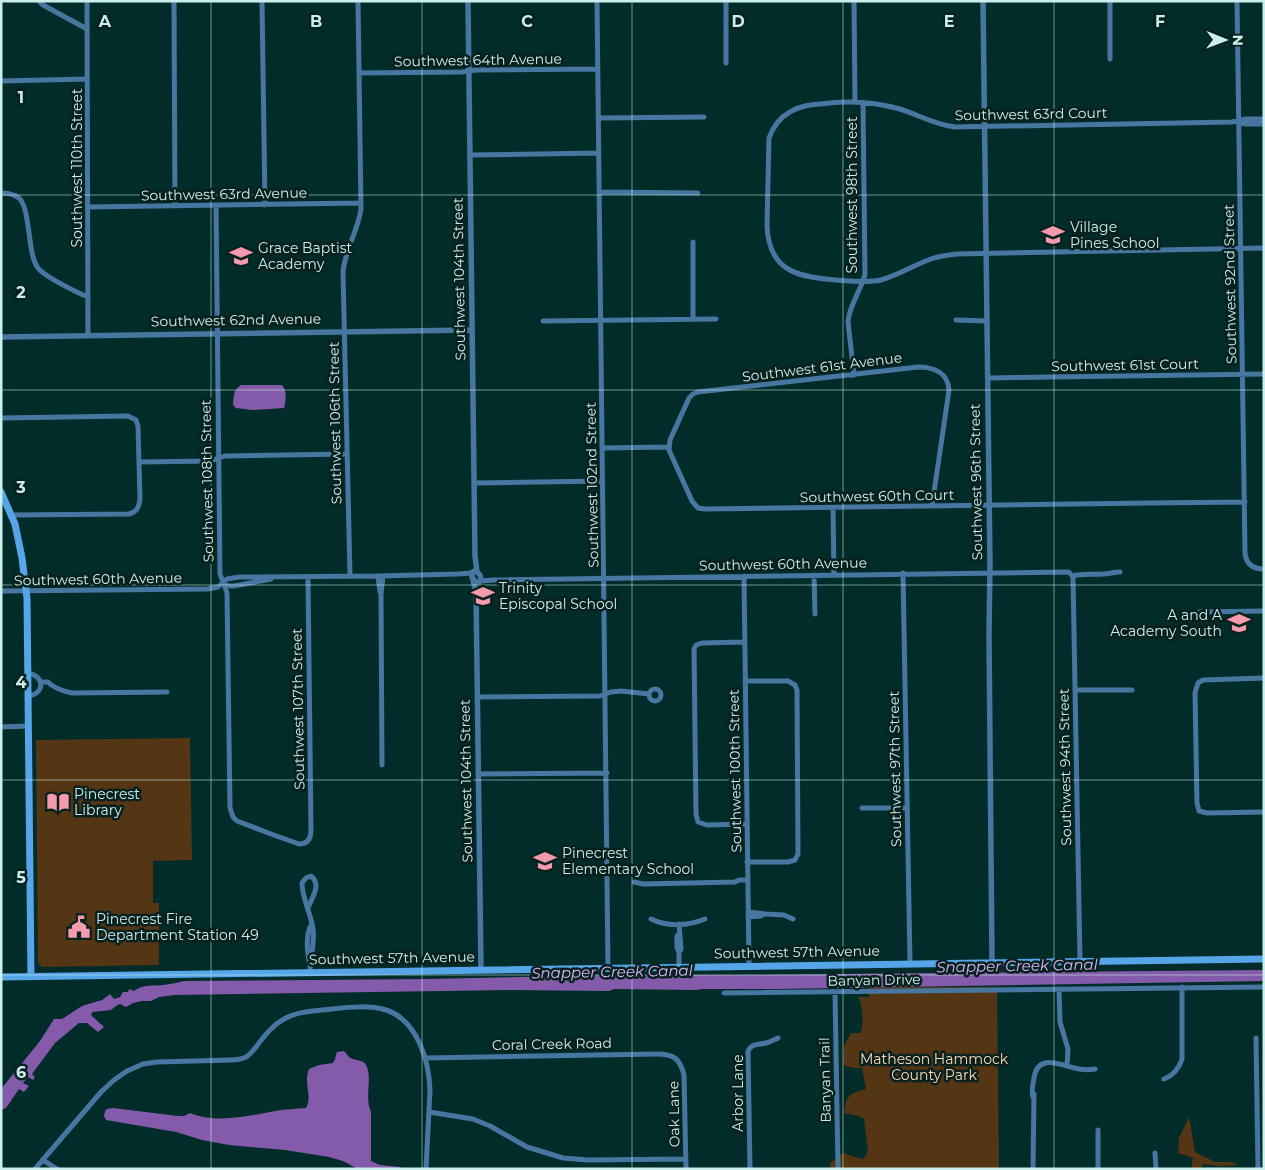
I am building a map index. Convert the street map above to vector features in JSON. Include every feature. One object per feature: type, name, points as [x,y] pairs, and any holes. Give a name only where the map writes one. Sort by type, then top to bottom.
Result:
[{"type":"main road","points":[[1,492],[5,507],[12,516],[20,548],[26,591],[30,977]]},
{"type":"main road","name":"Southwest 57th Avenue","points":[[1,977],[310,968],[481,970],[1264,959]]},
{"type":"street","points":[[39,1],[43,5],[87,28]]},
{"type":"street","name":"Southwest 110th Street","points":[[86,1],[88,335]]},
{"type":"street","points":[[174,1],[175,206]]},
{"type":"street","points":[[262,1],[265,204]]},
{"type":"street","name":"Southwest 106th Street","points":[[350,576],[344,264],[360,218],[361,203],[358,1]]},
{"type":"street","name":"Southwest 104th Street","points":[[468,1],[481,970]]},
{"type":"street","name":"Southwest 102nd Street","points":[[597,1],[608,968]]},
{"type":"street","points":[[726,1],[726,63]]},
{"type":"street","name":"Southwest 98th Street","points":[[854,1],[855,101]]},
{"type":"street","name":"Southwest 96th Street","points":[[983,1],[990,572],[992,962]]},
{"type":"street","points":[[1110,1],[1110,60]]},
{"type":"street","name":"Southwest 92nd Street","points":[[1236,1],[1245,553],[1246,560],[1251,565],[1255,568],[1264,569]]},
{"type":"street","name":"Southwest 64th Avenue","points":[[359,73],[598,68]]},
{"type":"street","points":[[1,81],[87,80]]},
{"type":"street","name":"Southwest 63rd Court","points":[[864,281],[832,280],[804,276],[785,267],[774,255],[768,237],[768,142],[774,126],[785,115],[796,108],[855,101],[900,109],[946,126],[1264,119]]},
{"type":"street","name":"Southwest 98th Street","points":[[854,374],[848,319],[864,281],[865,274],[863,102]]},
{"type":"street","points":[[599,118],[704,117]]},
{"type":"street","name":"Southwest 63rd Court","points":[[1238,121],[1246,124],[1264,124]]},
{"type":"street","points":[[470,155],[599,153]]},
{"type":"street","points":[[600,192],[698,193]]},
{"type":"street","points":[[1,194],[12,194],[22,201],[34,256],[39,269],[46,275],[88,297]]},
{"type":"street","name":"Southwest 63rd Avenue","points":[[88,207],[361,203]]},
{"type":"street","name":"Southwest 108th Street","points":[[216,205],[220,574],[227,593],[231,814]]},
{"type":"street","points":[[693,242],[693,319]]},
{"type":"street","points":[[864,281],[887,278],[932,259],[957,254],[1264,248]]},
{"type":"street","points":[[543,321],[716,319]]},
{"type":"street","points":[[956,320],[986,321]]},
{"type":"street","name":"Southwest 62nd Avenue","points":[[1,337],[472,330]]},
{"type":"street","name":"Southwest 61st Avenue","points":[[669,447],[670,440],[684,408],[689,398],[695,393],[926,367],[938,371],[946,379],[949,386],[932,506]]},
{"type":"street","name":"Southwest 61st Court","points":[[988,378],[1264,374]]},
{"type":"street","points":[[1,418],[128,416],[135,419],[138,426],[140,503],[136,511],[129,514],[12,516]]},
{"type":"street","points":[[602,448],[669,447]]},
{"type":"street","name":"Southwest 60th Court","points":[[669,447],[671,456],[692,501],[698,508],[712,510],[1245,502]]},
{"type":"street","points":[[139,462],[210,461],[225,456],[347,454]]},
{"type":"street","points":[[474,483],[603,481]]},
{"type":"street","points":[[833,508],[834,575]]},
{"type":"street","name":"Southwest 60th Avenue","points":[[1,592],[208,589],[218,587],[227,579],[234,577],[458,574],[494,580],[1067,571],[1072,575],[1120,572]]},
{"type":"street","name":"Southwest 97th Street","points":[[904,573],[910,963]]},
{"type":"street","points":[[814,575],[816,614]]},
{"type":"street","name":"Southwest 94th Street","points":[[1072,575],[1080,961]]},
{"type":"street","points":[[381,576],[382,765]]},
{"type":"street","name":"Southwest 100th Street","points":[[744,576],[749,966]]},
{"type":"street","name":"Southwest 60th Avenue","points":[[223,583],[234,586],[275,577]]},
{"type":"street","name":"Southwest 107th Street","points":[[231,814],[237,821],[297,843],[308,841],[311,830],[308,577]]},
{"type":"street","points":[[1199,612],[1264,611]]},
{"type":"street","points":[[745,642],[702,643],[696,646],[694,654],[695,794],[698,822],[707,825],[747,824]]},
{"type":"street","points":[[28,673],[36,675],[41,684],[48,687],[50,685],[72,693],[167,692]]},
{"type":"street","points":[[1264,678],[1208,679],[1198,683],[1195,693],[1197,797],[1199,811],[1204,813],[1264,812]]},
{"type":"street","points":[[745,681],[788,681],[796,686],[799,852],[795,860],[788,862],[748,862]]},
{"type":"street","points":[[28,696],[34,695],[41,684]]},
{"type":"street","points":[[1075,690],[1132,690]]},
{"type":"street","points":[[478,697],[600,696],[621,691],[649,694]]},
{"type":"street","points":[[1,727],[28,726]]},
{"type":"street","points":[[478,774],[607,773]]},
{"type":"street","points":[[862,808],[907,808]]},
{"type":"street","points":[[308,908],[316,888],[316,882],[311,876],[302,883],[314,935],[310,968]]},
{"type":"street","points":[[634,882],[654,884],[736,882],[738,884],[748,882]]},
{"type":"street","points":[[748,914],[784,915],[793,919]]},
{"type":"street","points":[[651,919],[661,924],[697,923],[705,919]]},
{"type":"street","points":[[679,924],[679,934],[681,936],[679,967]]},
{"type":"street","name":"Banyan Drive","points":[[724,993],[1264,987]]},
{"type":"street","points":[[1164,1079],[1174,1074],[1182,1059],[1182,988]]},
{"type":"street","points":[[1059,989],[1060,1022],[1068,1049],[1067,1066]]},
{"type":"street","name":"Banyan Trail","points":[[835,992],[838,1167]]},
{"type":"street","points":[[35,1169],[101,1092],[120,1075],[152,1062],[231,1060],[242,1058],[251,1053],[266,1033],[274,1026],[294,1014],[353,1007],[370,1007],[388,1011],[411,1028],[425,1058],[430,1082],[426,1169]]},
{"type":"street","name":"Arbor Lane","points":[[750,1169],[748,1051],[753,1045],[778,1038]]},
{"type":"street","points":[[1256,1038],[1258,1169]]},
{"type":"street","name":"Coral Creek Road","points":[[425,1058],[656,1054],[670,1056],[678,1060]]},
{"type":"street","name":"Oak Lane","points":[[678,1060],[682,1066],[685,1080],[686,1169]]},
{"type":"street","points":[[1033,1169],[1032,1085],[1037,1069],[1044,1064],[1052,1062],[1078,1069],[1095,1069]]},
{"type":"street","points":[[429,1112],[473,1119],[490,1126],[527,1147],[562,1158],[588,1160],[686,1159]]},
{"type":"street","points":[[1098,1130],[1098,1169]]},
{"type":"street","points":[[1155,1154],[1156,1169]]},
{"type":"street","points":[[43,1160],[57,1169]]},
{"type":"green space","points":[[190,738],[192,860],[153,861],[153,903],[159,903],[159,965],[42,967],[38,963],[36,740]]},
{"type":"green space","name":"Matheson Hammock County Park","points":[[869,987],[997,987],[999,1169],[830,1169],[830,1163],[844,1153],[863,1159],[868,1152],[864,1119],[844,1113],[849,1096],[866,1089],[862,1068],[843,1065],[844,1046],[851,1033],[861,1033],[862,1015],[858,997],[869,997]]},
{"type":"green space","points":[[1189,1117],[1195,1152],[1215,1162],[1232,1162],[1238,1165],[1219,1166],[1203,1164],[1200,1169],[1191,1169],[1193,1158],[1178,1153],[1179,1138]]},
{"type":"shaded area","points":[[241,385],[282,385],[286,399],[284,408],[252,410],[236,408],[233,405],[234,394]]},
{"type":"shaded area","points":[[1264,970],[1264,981],[777,989],[510,990],[175,995],[133,1003],[126,1007],[120,1004],[111,1010],[93,1012],[92,1016],[104,1027],[98,1032],[87,1023],[79,1023],[55,1043],[32,1074],[35,1077],[33,1080],[28,1077],[23,1083],[29,1086],[24,1092],[19,1089],[6,1108],[1,1110],[1,1089],[40,1041],[54,1019],[62,1019],[82,1006],[102,1000],[110,994],[114,999],[120,997],[123,992],[128,992],[129,989],[134,991],[144,986],[184,981],[608,975]]},
{"type":"shaded area","points":[[344,1051],[349,1057],[365,1063],[368,1070],[368,1100],[371,1112],[371,1161],[380,1165],[400,1167],[402,1169],[358,1169],[343,1161],[329,1157],[285,1150],[229,1145],[202,1140],[176,1132],[106,1120],[104,1116],[107,1109],[113,1108],[178,1116],[190,1113],[221,1119],[306,1108],[309,1099],[307,1074],[309,1069],[333,1063],[337,1052]]},
{"type":"place","name":"Village Pines School","points":[[1053,235]]},
{"type":"place","name":"Grace Baptist Academy","points":[[241,256]]},
{"type":"place","name":"Trinity Episcopal School","points":[[483,596]]},
{"type":"place","name":"A and A Academy South","points":[[1239,623]]},
{"type":"place","name":"Pinecrest Library","points":[[58,802]]},
{"type":"place","name":"Pinecrest Elementary School","points":[[545,861]]},
{"type":"place","name":"Pinecrest Fire Department Station 49","points":[[79,927]]},
{"type":"water label","name":"Snapper Creek Canal","points":[[1017,966]]},
{"type":"water label","name":"Snapper Creek Canal","points":[[612,972]]}]
